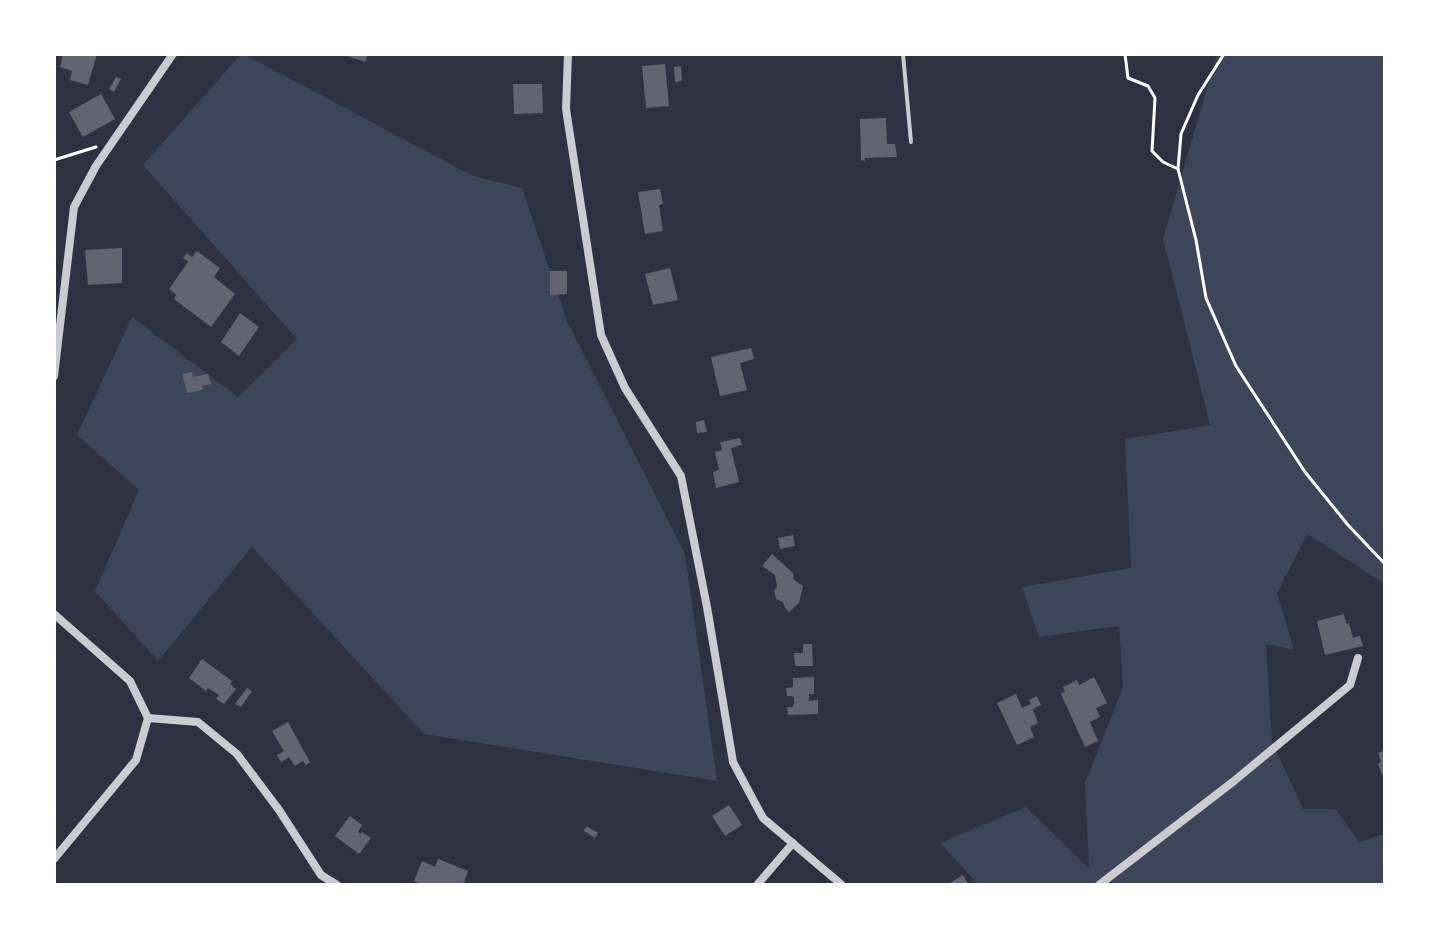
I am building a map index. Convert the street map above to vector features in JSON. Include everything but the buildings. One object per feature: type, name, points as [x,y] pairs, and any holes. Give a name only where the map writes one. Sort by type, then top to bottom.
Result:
[{"type":"street","points":[[54,376],[74,207],[96,166],[173,54]]},
{"type":"street","points":[[568,54],[566,109],[601,335],[625,388],[681,476],[733,762],[763,818],[842,885]]},
{"type":"street","points":[[54,614],[130,681],[148,718],[136,760],[54,859]]},
{"type":"street","points":[[1099,885],[1234,781],[1350,685],[1358,658]]},
{"type":"street","points":[[148,718],[198,722],[237,754],[279,810],[321,875],[337,885]]},
{"type":"street","points":[[757,885],[793,843]]},
{"type":"lane","points":[[903,54],[911,142]]},
{"type":"path","points":[[1125,54],[1128,78],[1148,86],[1155,98],[1152,151],[1163,162],[1178,169]]},
{"type":"path","points":[[1224,54],[1198,95],[1181,134],[1178,169],[1196,240],[1206,298],[1236,366],[1305,472],[1385,564]]},
{"type":"path","points":[[54,160],[111,143]]},
{"type":"shaded area","points":[[241,54],[473,176],[522,188],[567,321],[685,554],[717,781],[424,734],[252,547],[158,661],[95,591],[139,490],[77,435],[132,317],[238,397],[297,339],[143,165]]},
{"type":"shaded area","points":[[1217,54],[1385,54],[1385,584],[1307,534],[1277,593],[1294,650],[1266,644],[1272,742],[1303,809],[1335,809],[1360,842],[1385,833],[1385,885],[979,885],[940,843],[1026,807],[1089,869],[1085,783],[1123,687],[1119,626],[1039,637],[1022,587],[1131,568],[1125,439],[1210,425],[1163,239]]}]
